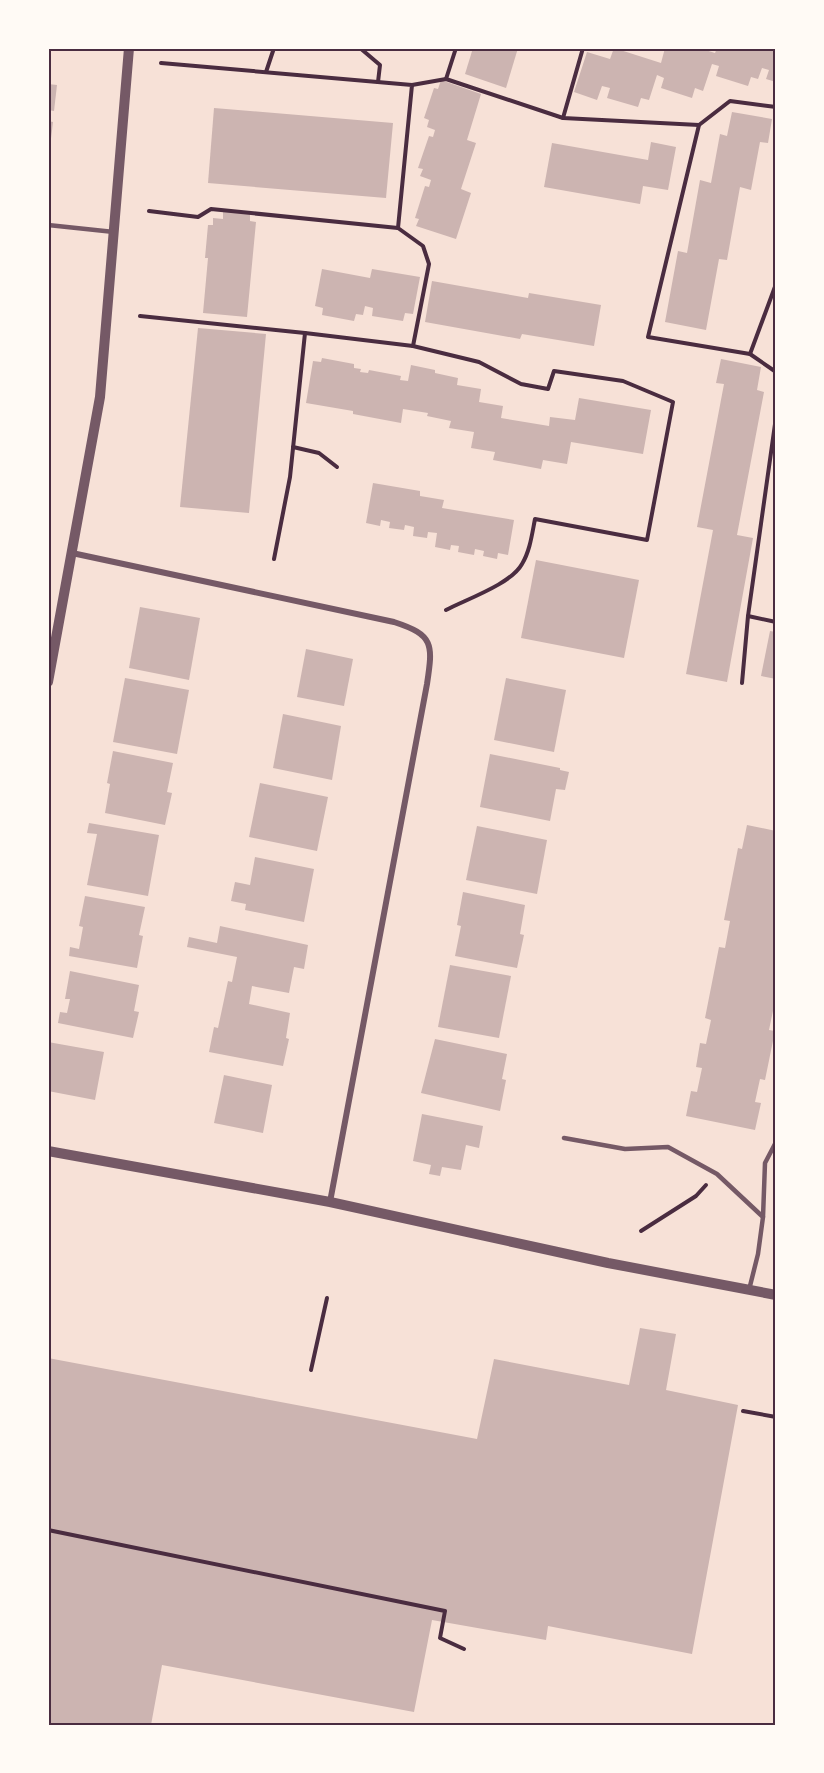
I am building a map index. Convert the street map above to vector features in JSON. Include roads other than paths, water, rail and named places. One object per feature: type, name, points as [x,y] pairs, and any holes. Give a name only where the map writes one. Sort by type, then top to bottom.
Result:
[{"type":"street","points":[[48,682],[100,397],[129,48]]},
{"type":"street","points":[[72,553],[394,622],[413,628],[424,637],[430,647],[427,684],[330,1203]]},
{"type":"street","points":[[48,1151],[330,1203],[608,1263],[776,1295]]},
{"type":"lane","points":[[48,225],[114,232]]},
{"type":"lane","points":[[564,1138],[625,1149],[668,1147],[717,1174],[763,1217]]},
{"type":"lane","points":[[749,1290],[758,1254],[763,1217],[765,1163],[776,1142]]}]
